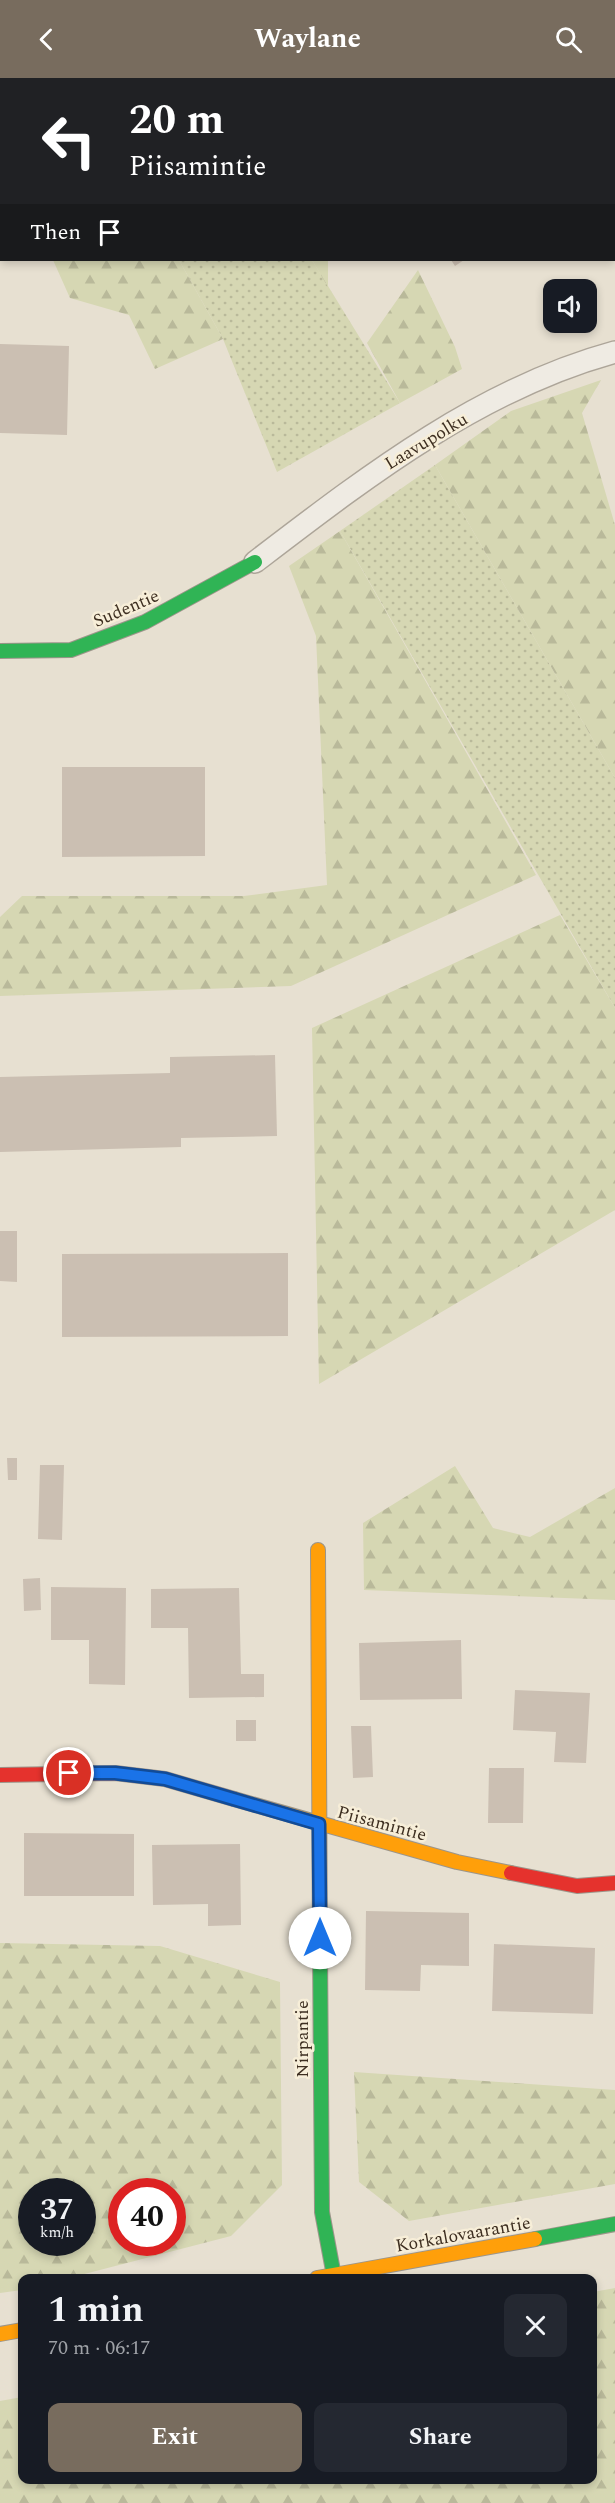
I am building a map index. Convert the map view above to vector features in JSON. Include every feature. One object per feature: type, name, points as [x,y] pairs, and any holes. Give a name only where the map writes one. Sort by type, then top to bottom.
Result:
[{"type":"street","name":"Sudentie","points":[[0,651],[71,650],[145,622],[255,562]]},
{"type":"street","name":"Nirpantie","points":[[318,1550],[322,2212],[334,2274]]},
{"type":"street","name":"Piisamintie","points":[[0,1775],[115,1773],[165,1779],[468,1864],[577,1886],[615,1883]]},
{"type":"street","name":"Korkalovaarantie","points":[[345,2274],[615,2224]]},
{"type":"street","points":[[0,2334],[18,2331]]},
{"type":"lane","name":"Laavupolku","points":[[255,562],[411,447],[523,387],[615,352]]},
{"type":"green space","points":[[53,261],[180,261],[223,339],[155,369],[129,315],[70,298]]},
{"type":"green space","points":[[180,261],[313,261],[400,403],[277,472],[223,339]]},
{"type":"green space","points":[[313,261],[328,261],[328,287]]},
{"type":"green space","points":[[418,270],[455,347],[462,369],[400,403],[367,343]]},
{"type":"green space","points":[[601,380],[582,413],[615,525],[615,778],[435,465],[511,411]]},
{"type":"green space","points":[[435,465],[615,778],[615,1008],[340,531]]},
{"type":"green space","points":[[340,531],[536,875],[291,986],[0,996],[0,917],[22,896],[244,896],[327,885],[316,636],[289,566]]},
{"type":"green space","points":[[560,915],[615,1008],[615,1210],[319,1384],[312,1028]]},
{"type":"green space","points":[[455,1466],[493,1528],[530,1537],[615,1488],[615,1600],[364,1590],[363,1523]]},
{"type":"green space","points":[[0,1943],[160,1946],[280,1982],[282,2185],[231,2236],[186,2248],[186,2178],[108,2178],[108,2256],[154,2256],[84,2274],[18,2274],[18,2291],[0,2293]]},
{"type":"green space","points":[[354,2072],[615,2090],[615,2184],[409,2221],[359,2182]]},
{"type":"green space","points":[[615,2288],[615,2503],[0,2503],[0,2401],[18,2398],[18,2484],[597,2484],[597,2291]]},
{"type":"building","points":[[452,261],[462,261],[455,266]]},
{"type":"building","points":[[0,344],[69,346],[67,435],[0,433]]},
{"type":"building","points":[[62,767],[205,767],[205,856],[62,857]]},
{"type":"building","points":[[275,1055],[277,1136],[181,1138],[181,1147],[0,1152],[0,1077],[170,1073],[170,1057]]},
{"type":"building","points":[[0,1231],[17,1231],[17,1282],[0,1281]]},
{"type":"building","points":[[288,1253],[288,1336],[62,1337],[62,1254]]},
{"type":"building","points":[[7,1458],[17,1458],[17,1480],[8,1480]]},
{"type":"building","points":[[40,1465],[64,1465],[62,1540],[38,1539]]},
{"type":"building","points":[[40,1578],[41,1610],[24,1611],[23,1579]]},
{"type":"building","points":[[51,1587],[126,1588],[125,1685],[89,1684],[89,1640],[51,1640]]},
{"type":"building","points":[[239,1588],[241,1674],[264,1674],[264,1697],[189,1698],[188,1628],[151,1628],[151,1589]]},
{"type":"building","points":[[461,1640],[462,1699],[360,1700],[359,1643]]},
{"type":"building","points":[[515,1690],[590,1693],[586,1763],[554,1762],[556,1732],[513,1730]]},
{"type":"building","points":[[236,1720],[256,1720],[256,1741],[236,1741]]},
{"type":"building","points":[[351,1726],[371,1726],[373,1777],[353,1778]]},
{"type":"building","points":[[489,1768],[524,1768],[523,1823],[488,1823]]},
{"type":"building","points":[[24,1833],[134,1834],[134,1896],[24,1896]]},
{"type":"building","points":[[240,1844],[241,1925],[208,1926],[208,1904],[153,1905],[152,1845]]},
{"type":"building","points":[[366,1911],[469,1913],[469,1966],[421,1965],[420,1991],[365,1990]]},
{"type":"building","points":[[494,1944],[595,1948],[593,2014],[492,2011]]},
{"type":"traffic: fast","points":[[0,651],[71,650],[145,622],[255,562]]},
{"type":"traffic: fast","points":[[320,1950],[322,2212],[334,2274]]},
{"type":"traffic: fast","points":[[535,2239],[615,2224]]},
{"type":"traffic: slow","points":[[318,1550],[320,1950]]},
{"type":"traffic: slow","points":[[234,1799],[457,1862],[511,1873]]},
{"type":"traffic: slow","points":[[339,2274],[535,2239]]},
{"type":"traffic: slow","points":[[0,2334],[18,2331]]},
{"type":"traffic: jam","points":[[0,1775],[115,1773],[165,1779],[234,1799]]},
{"type":"traffic: jam","points":[[511,1873],[577,1886],[615,1883]]},
{"type":"route","points":[[69,1773],[115,1773],[165,1779],[319,1824],[320,1938]]}]
